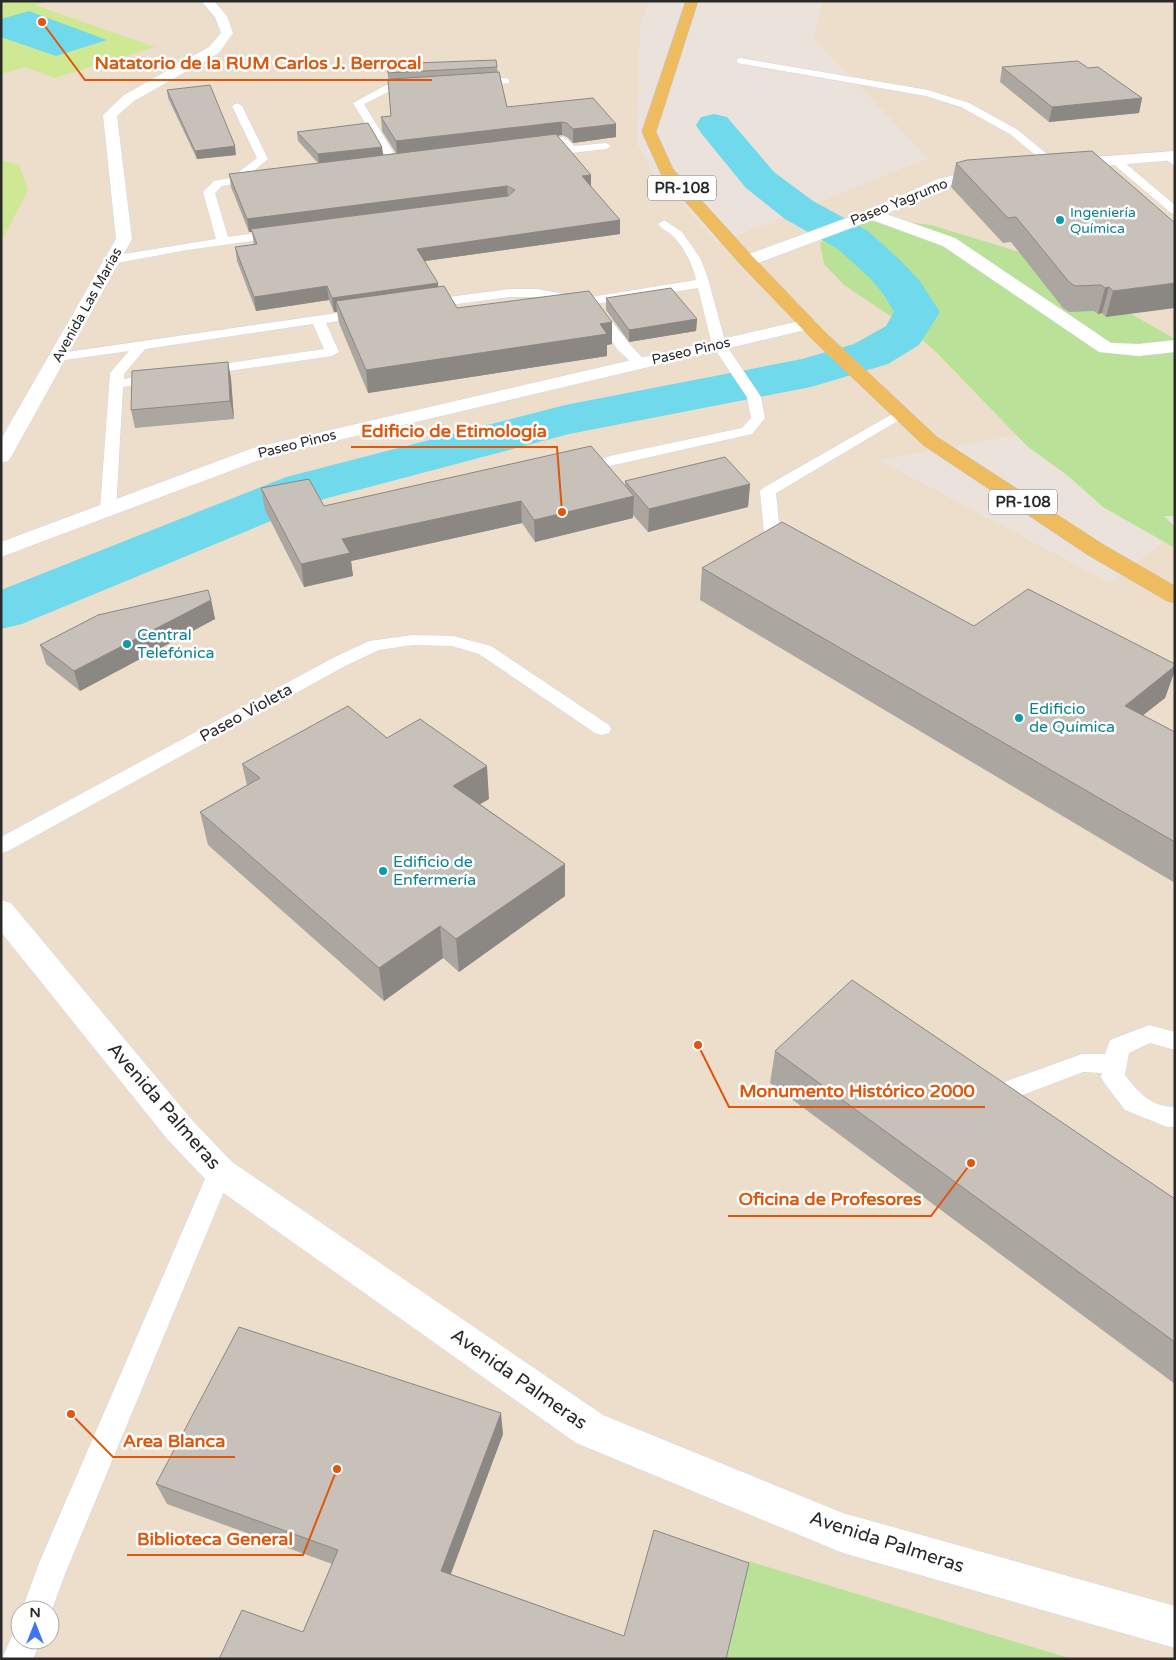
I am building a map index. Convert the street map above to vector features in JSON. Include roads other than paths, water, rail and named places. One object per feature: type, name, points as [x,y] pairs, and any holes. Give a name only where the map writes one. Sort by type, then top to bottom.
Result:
[{"type":"main road","name":"PR-108","points":[[692,1],[649,132],[666,171],[813,330],[930,441],[1096,550],[1175,596]]},
{"type":"street","name":"Avenida Las Marías","points":[[4,449],[124,239],[110,114],[129,98],[214,50],[227,33],[221,16],[206,1]]},
{"type":"street","points":[[1037,166],[1172,158]]},
{"type":"street","name":"Paseo Yagrumo","points":[[748,261],[872,214],[942,182],[1001,169]]},
{"type":"street","points":[[872,214],[949,242],[1106,348],[1139,350],[1175,346]]},
{"type":"street","name":"Paseo Pinos","points":[[1,550],[260,452],[639,362],[720,345],[813,330]]},
{"type":"street","name":"Avenida Palmeras","points":[[1,911],[180,1130],[220,1172],[590,1429],[843,1533],[1175,1627]]},
{"type":"lane","points":[[740,61],[928,93],[965,105],[1014,132],[1054,165]]},
{"type":"lane","points":[[468,83],[506,81]]},
{"type":"lane","points":[[393,160],[358,103],[390,87],[428,85]]},
{"type":"lane","points":[[236,179],[262,159],[238,106]]},
{"type":"lane","points":[[525,144],[562,140],[572,150],[606,146]]},
{"type":"lane","points":[[1115,160],[1175,211]]},
{"type":"lane","points":[[223,241],[209,192],[218,183],[266,176]]},
{"type":"lane","points":[[610,461],[719,438],[747,430],[758,418],[754,397],[720,345],[701,269],[686,245],[664,224]]},
{"type":"lane","points":[[112,260],[223,241],[292,232]]},
{"type":"lane","points":[[414,306],[510,293],[537,293],[585,302],[703,283]]},
{"type":"lane","points":[[585,302],[602,316],[623,347],[639,362]]},
{"type":"lane","points":[[58,356],[375,312]]},
{"type":"lane","points":[[116,384],[332,352],[318,320]]},
{"type":"lane","points":[[108,510],[117,374],[140,345]]},
{"type":"lane","points":[[773,544],[768,491],[901,413]]},
{"type":"lane","name":"Paseo Violeta","points":[[1,846],[339,662],[375,645],[413,640],[454,641],[485,650],[602,729]]},
{"type":"lane","points":[[1175,1040],[1149,1034],[1118,1047],[1113,1077],[1134,1103],[1168,1117],[1175,1116]]},
{"type":"lane","points":[[976,1078],[999,1094],[1082,1063],[1115,1064]]},
{"type":"lane","points":[[41,1600],[220,1172]]},
{"type":"water","points":[[29,11],[107,40],[56,56],[1,37],[1,19]]},
{"type":"waterway","points":[[1,611],[305,488],[565,420],[811,372],[871,354],[903,335],[917,312],[903,289],[887,271],[853,240],[799,210],[760,180],[714,125]]},
{"type":"place","name":"Natatorio de la RUM Carlos J. Berrocal","points":[[42,22]]},
{"type":"place","name":"Ingeniería Química","points":[[1060,220]]},
{"type":"place","name":"Edificio de Etimología","points":[[562,512]]},
{"type":"place","name":"Central Telefónica","points":[[127,644]]},
{"type":"place","name":"Edificio de Química","points":[[1019,718]]},
{"type":"place","name":"Edificio de Enfermería","points":[[383,871]]},
{"type":"place","name":"Monumento Histórico 2000","points":[[698,1045]]},
{"type":"place","name":"Oficina de Profesores","points":[[971,1163]]},
{"type":"place","name":"Area Blanca","points":[[71,1414]]},
{"type":"place","name":"Biblioteca General","points":[[337,1469]]}]
